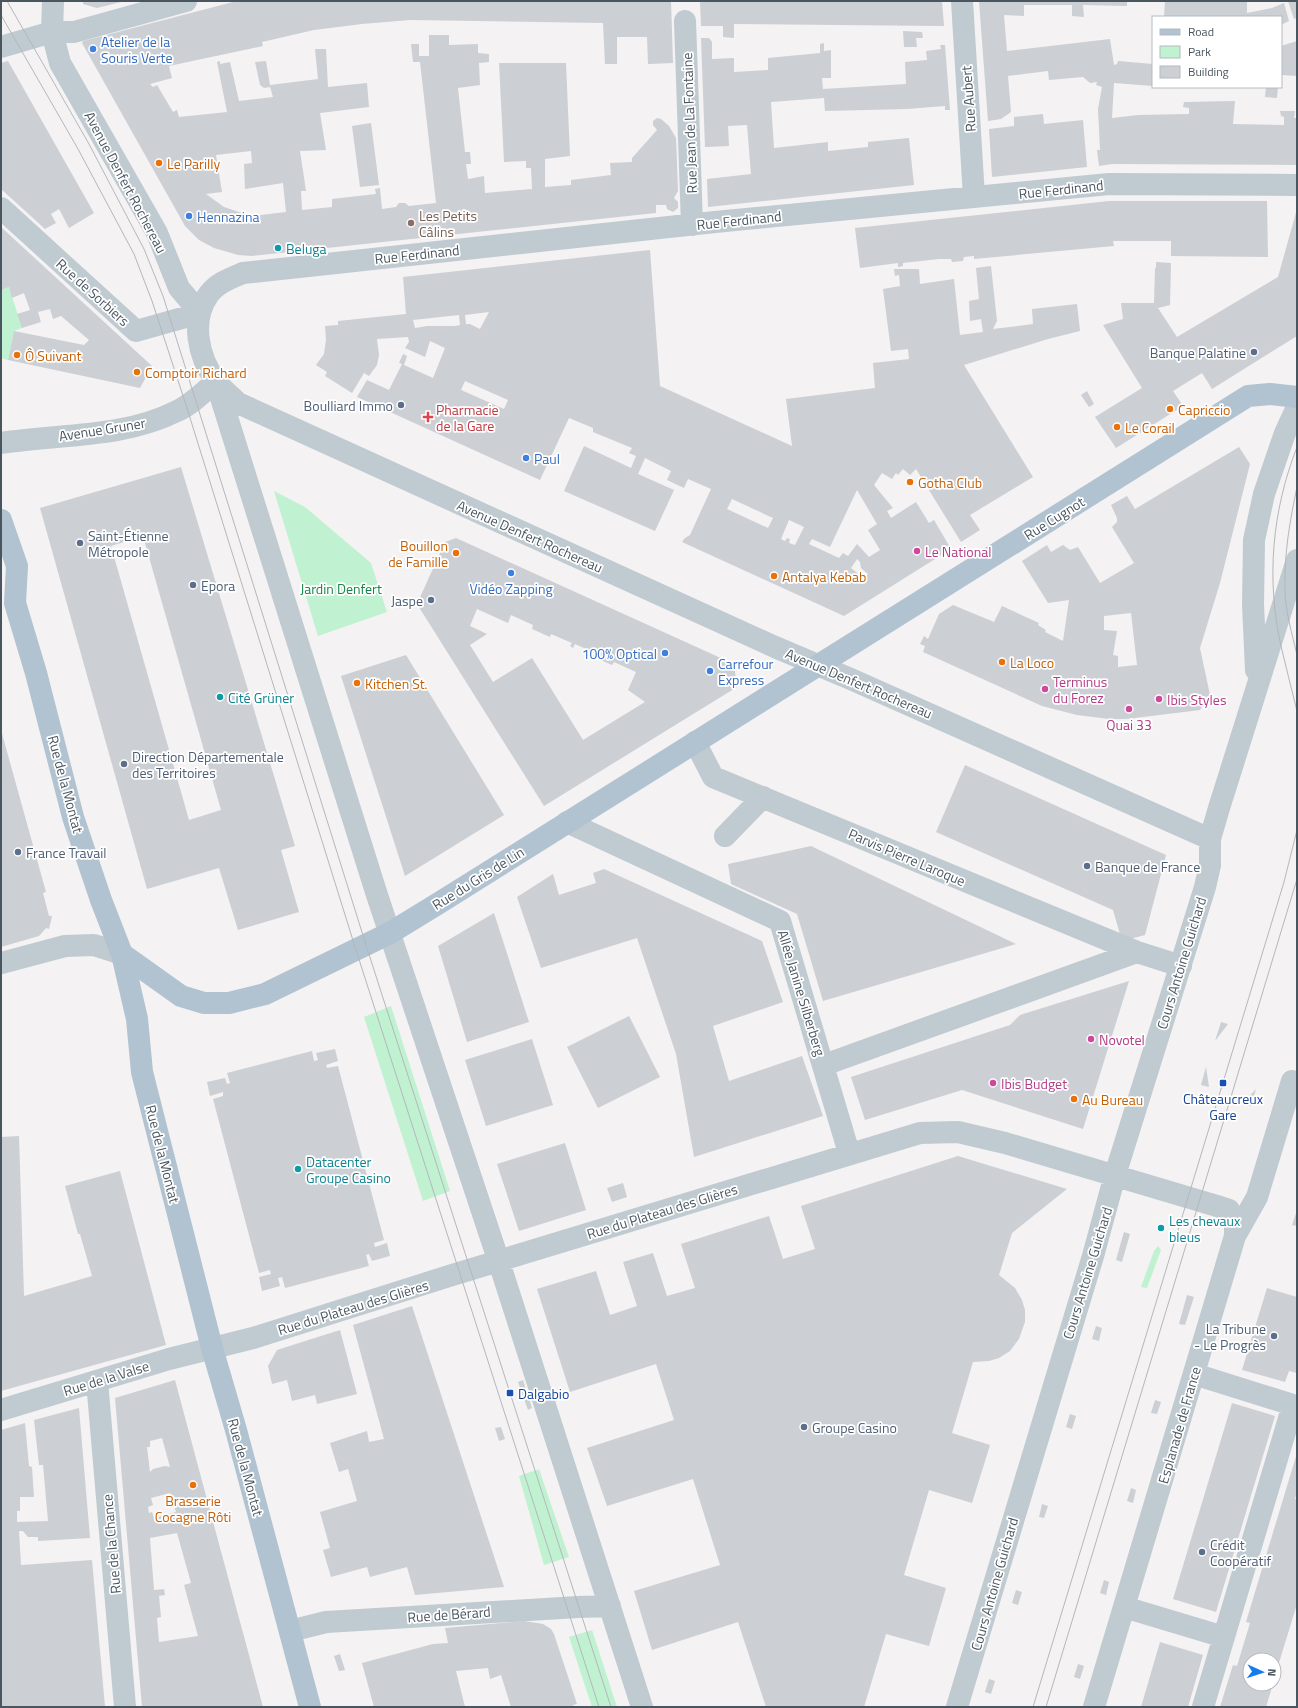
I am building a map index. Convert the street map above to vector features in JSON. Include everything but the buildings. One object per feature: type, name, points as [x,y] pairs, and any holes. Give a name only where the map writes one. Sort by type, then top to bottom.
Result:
[{"type":"main road","name":"Rue Cugnot","points":[[818,666],[1248,396],[1270,394],[1297,397]]},
{"type":"main road","name":"Rue de la Montat","points":[[1,520],[17,566],[15,603]]},
{"type":"main road","name":"Rue de la Montat","points":[[1,584],[15,603],[36,673],[74,817],[101,900],[122,954],[138,1028],[142,1072],[212,1348],[234,1423],[310,1707]]},
{"type":"main road","name":"Rue du Gris de Lin","points":[[122,954],[181,996],[204,1003],[229,1003],[265,994],[390,933],[818,666]]},
{"type":"street","name":"Avenue Denfert Rochereau","points":[[53,1],[52,32],[60,63],[157,233],[179,288],[200,313],[198,332],[201,355],[216,381],[238,403],[818,666],[1210,839]]},
{"type":"street","points":[[1,46],[52,32],[74,32],[186,1]]},
{"type":"street","name":"Rue Aubert","points":[[962,1],[974,197]]},
{"type":"street","name":"Rue Jean de La Fontaine","points":[[685,21],[692,225]]},
{"type":"street","name":"Rue Ferdinand","points":[[200,313],[210,294],[227,279],[243,273],[692,225],[1109,184],[1297,185]]},
{"type":"street","name":"Rue de Sorbiers","points":[[1,208],[136,331],[200,313]]},
{"type":"street","points":[[216,381],[390,933],[499,1262],[642,1707]]},
{"type":"street","name":"Avenue Gruner","points":[[1,443],[99,432],[149,422],[177,411],[195,399],[216,381]]},
{"type":"street","points":[[1255,691],[1254,540],[1264,494],[1285,432],[1297,407]]},
{"type":"street","name":"Cours Antoine Guichard","points":[[957,1707],[1093,1256],[1115,1175],[1181,966],[1210,865],[1210,839],[1297,560]]},
{"type":"street","name":"Parvis Pierre Laroque","points":[[695,742],[713,777],[1137,952],[1181,966]]},
{"type":"street","points":[[725,836],[763,797]]},
{"type":"street","name":"Allée Janine Silberberg","points":[[567,822],[780,920],[849,1153]]},
{"type":"street","points":[[1,963],[65,946],[94,945],[122,954]]},
{"type":"street","points":[[824,1065],[1137,952]]},
{"type":"street","points":[[1236,1236],[1257,1197],[1292,1081]]},
{"type":"street","name":"Rue du Plateau des Glières","points":[[212,1348],[253,1338],[849,1153],[920,1133],[958,1132],[1005,1143],[1115,1175]]},
{"type":"street","name":"Esplanade de France","points":[[1094,1707],[1236,1236],[1235,1222],[1229,1210],[1115,1175]]},
{"type":"street","name":"Rue de la Valse","points":[[1,1410],[212,1348]]},
{"type":"street","points":[[1194,1374],[1293,1405],[1202,1707]]},
{"type":"street","name":"Rue de la Chance","points":[[97,1381],[125,1707]]},
{"type":"street","name":"Rue de Bérard","points":[[290,1631],[326,1622],[610,1606]]},
{"type":"street","points":[[1124,1607],[1224,1637]]},
{"type":"green space","points":[[9,287],[22,328],[14,331],[8,360],[1,358],[1,290]]},
{"type":"green space","name":"Jardin Denfert","points":[[274,491],[305,507],[371,563],[387,612],[318,636]]},
{"type":"green space","points":[[391,1006],[450,1191],[423,1201],[364,1017]]},
{"type":"green space","points":[[1158,1246],[1161,1250],[1147,1288],[1141,1287],[1154,1251]]},
{"type":"green space","points":[[539,1469],[569,1557],[544,1565],[519,1476]]},
{"type":"green space","points":[[592,1630],[617,1707],[592,1707],[569,1637]]},
{"type":"tram line","points":[[7,1],[89,144],[144,249],[163,296],[366,945],[611,1707]]},
{"type":"tram line","points":[[1,15],[78,149],[134,254],[152,301],[186,405],[356,950],[599,1707]]},
{"type":"tram line","points":[[1297,447],[1282,496],[1277,520],[1273,570],[1276,621],[1297,711]]},
{"type":"tram line","points":[[1297,487],[1285,563],[1286,605],[1297,655]]},
{"type":"tram line","points":[[1033,1707],[1284,882],[1297,830]]},
{"type":"tram line","points":[[1046,1707],[1297,879]]},
{"type":"place","name":"Atelier de la Souris Verte","points":[[93,49]]},
{"type":"place","name":"Le Parilly","points":[[159,163]]},
{"type":"place","name":"Hennazina","points":[[189,216]]},
{"type":"place","name":"Les Petits Câlins","points":[[411,223]]},
{"type":"place","name":"Beluga","points":[[278,248]]},
{"type":"place","name":"Banque Palatine","points":[[1254,352]]},
{"type":"place","name":"Ô Suivant","points":[[17,355]]},
{"type":"place","name":"Comptoir Richard","points":[[137,372]]},
{"type":"place","name":"Boulliard Immo","points":[[401,405]]},
{"type":"place","name":"Capriccio","points":[[1170,409]]},
{"type":"place","name":"Pharmacie de la Gare","points":[[428,417]]},
{"type":"place","name":"Le Corail","points":[[1117,427]]},
{"type":"place","name":"Paul","points":[[526,458]]},
{"type":"place","name":"Gotha Club","points":[[910,482]]},
{"type":"place","name":"Saint-Étienne Métropole","points":[[80,543]]},
{"type":"place","name":"Le National","points":[[917,551]]},
{"type":"place","name":"Bouillon de Famille","points":[[456,553]]},
{"type":"place","name":"Vidéo Zapping","points":[[511,573]]},
{"type":"place","name":"Antalya Kebab","points":[[774,576]]},
{"type":"place","name":"Epora","points":[[193,585]]},
{"type":"place","name":"Jaspe","points":[[431,600]]},
{"type":"place","name":"100% Optical","points":[[665,653]]},
{"type":"place","name":"La Loco","points":[[1002,662]]},
{"type":"place","name":"Carrefour Express","points":[[710,671]]},
{"type":"place","name":"Kitchen St.","points":[[357,683]]},
{"type":"place","name":"Terminus du Forez","points":[[1045,689]]},
{"type":"place","name":"Cité Grüner","points":[[220,697]]},
{"type":"place","name":"Ibis Styles","points":[[1159,699]]},
{"type":"place","name":"Quai 33","points":[[1129,709]]},
{"type":"place","name":"Direction Départementale des Territoires","points":[[124,764]]},
{"type":"place","name":"France Travail","points":[[18,852]]},
{"type":"place","name":"Banque de France","points":[[1087,866]]},
{"type":"place","name":"Novotel","points":[[1091,1039]]},
{"type":"place","name":"Ibis Budget","points":[[993,1083]]},
{"type":"place","name":"Châteaucreux Gare","points":[[1223,1083]]},
{"type":"place","name":"Au Bureau","points":[[1074,1099]]},
{"type":"place","name":"Datacenter Groupe Casino","points":[[298,1169]]},
{"type":"place","name":"Les chevaux bleus","points":[[1161,1228]]},
{"type":"place","name":"La Tribune - Le Progrès","points":[[1274,1336]]},
{"type":"place","name":"Dalgabio","points":[[510,1393]]},
{"type":"place","name":"Groupe Casino","points":[[804,1427]]},
{"type":"place","name":"Brasserie Cocagne Rôti","points":[[193,1485]]},
{"type":"place","name":"Crédit Coopératif","points":[[1202,1552]]}]
